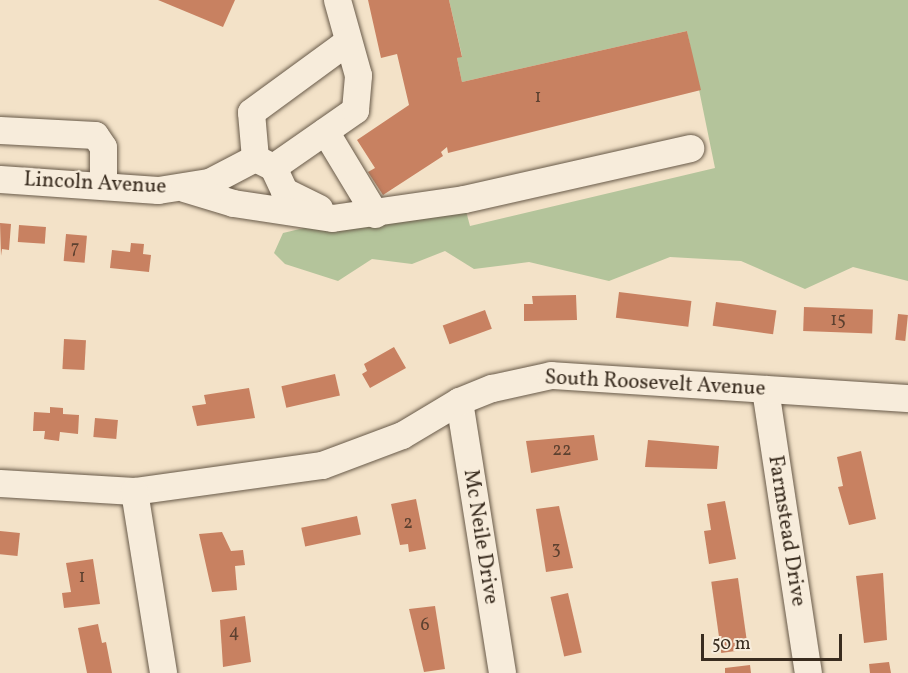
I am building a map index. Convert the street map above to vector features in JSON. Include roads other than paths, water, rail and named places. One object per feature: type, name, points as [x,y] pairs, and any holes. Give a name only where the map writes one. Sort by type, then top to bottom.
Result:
[{"type":"street","points":[[337,0],[348,41],[251,112],[264,162],[284,191],[299,200],[362,215]]},
{"type":"street","name":"Lincoln Avenue","points":[[0,179],[103,186],[184,188],[264,162],[325,131],[355,110],[358,75],[348,41]]},
{"type":"street","points":[[0,130],[95,135],[103,147],[103,186]]},
{"type":"street","points":[[325,131],[362,215]]},
{"type":"street","points":[[184,188],[233,203],[362,215],[464,199],[690,148]]},
{"type":"street","name":"South Roosevelt Avenue","points":[[0,483],[134,491],[322,465],[402,435],[459,401],[492,388],[551,375],[908,398]]},
{"type":"street","name":"Farmstead Drive","points":[[765,389],[808,673]]},
{"type":"street","name":"Mc Neile Drive","points":[[459,401],[501,673]]},
{"type":"street","points":[[134,491],[163,673]]}]
